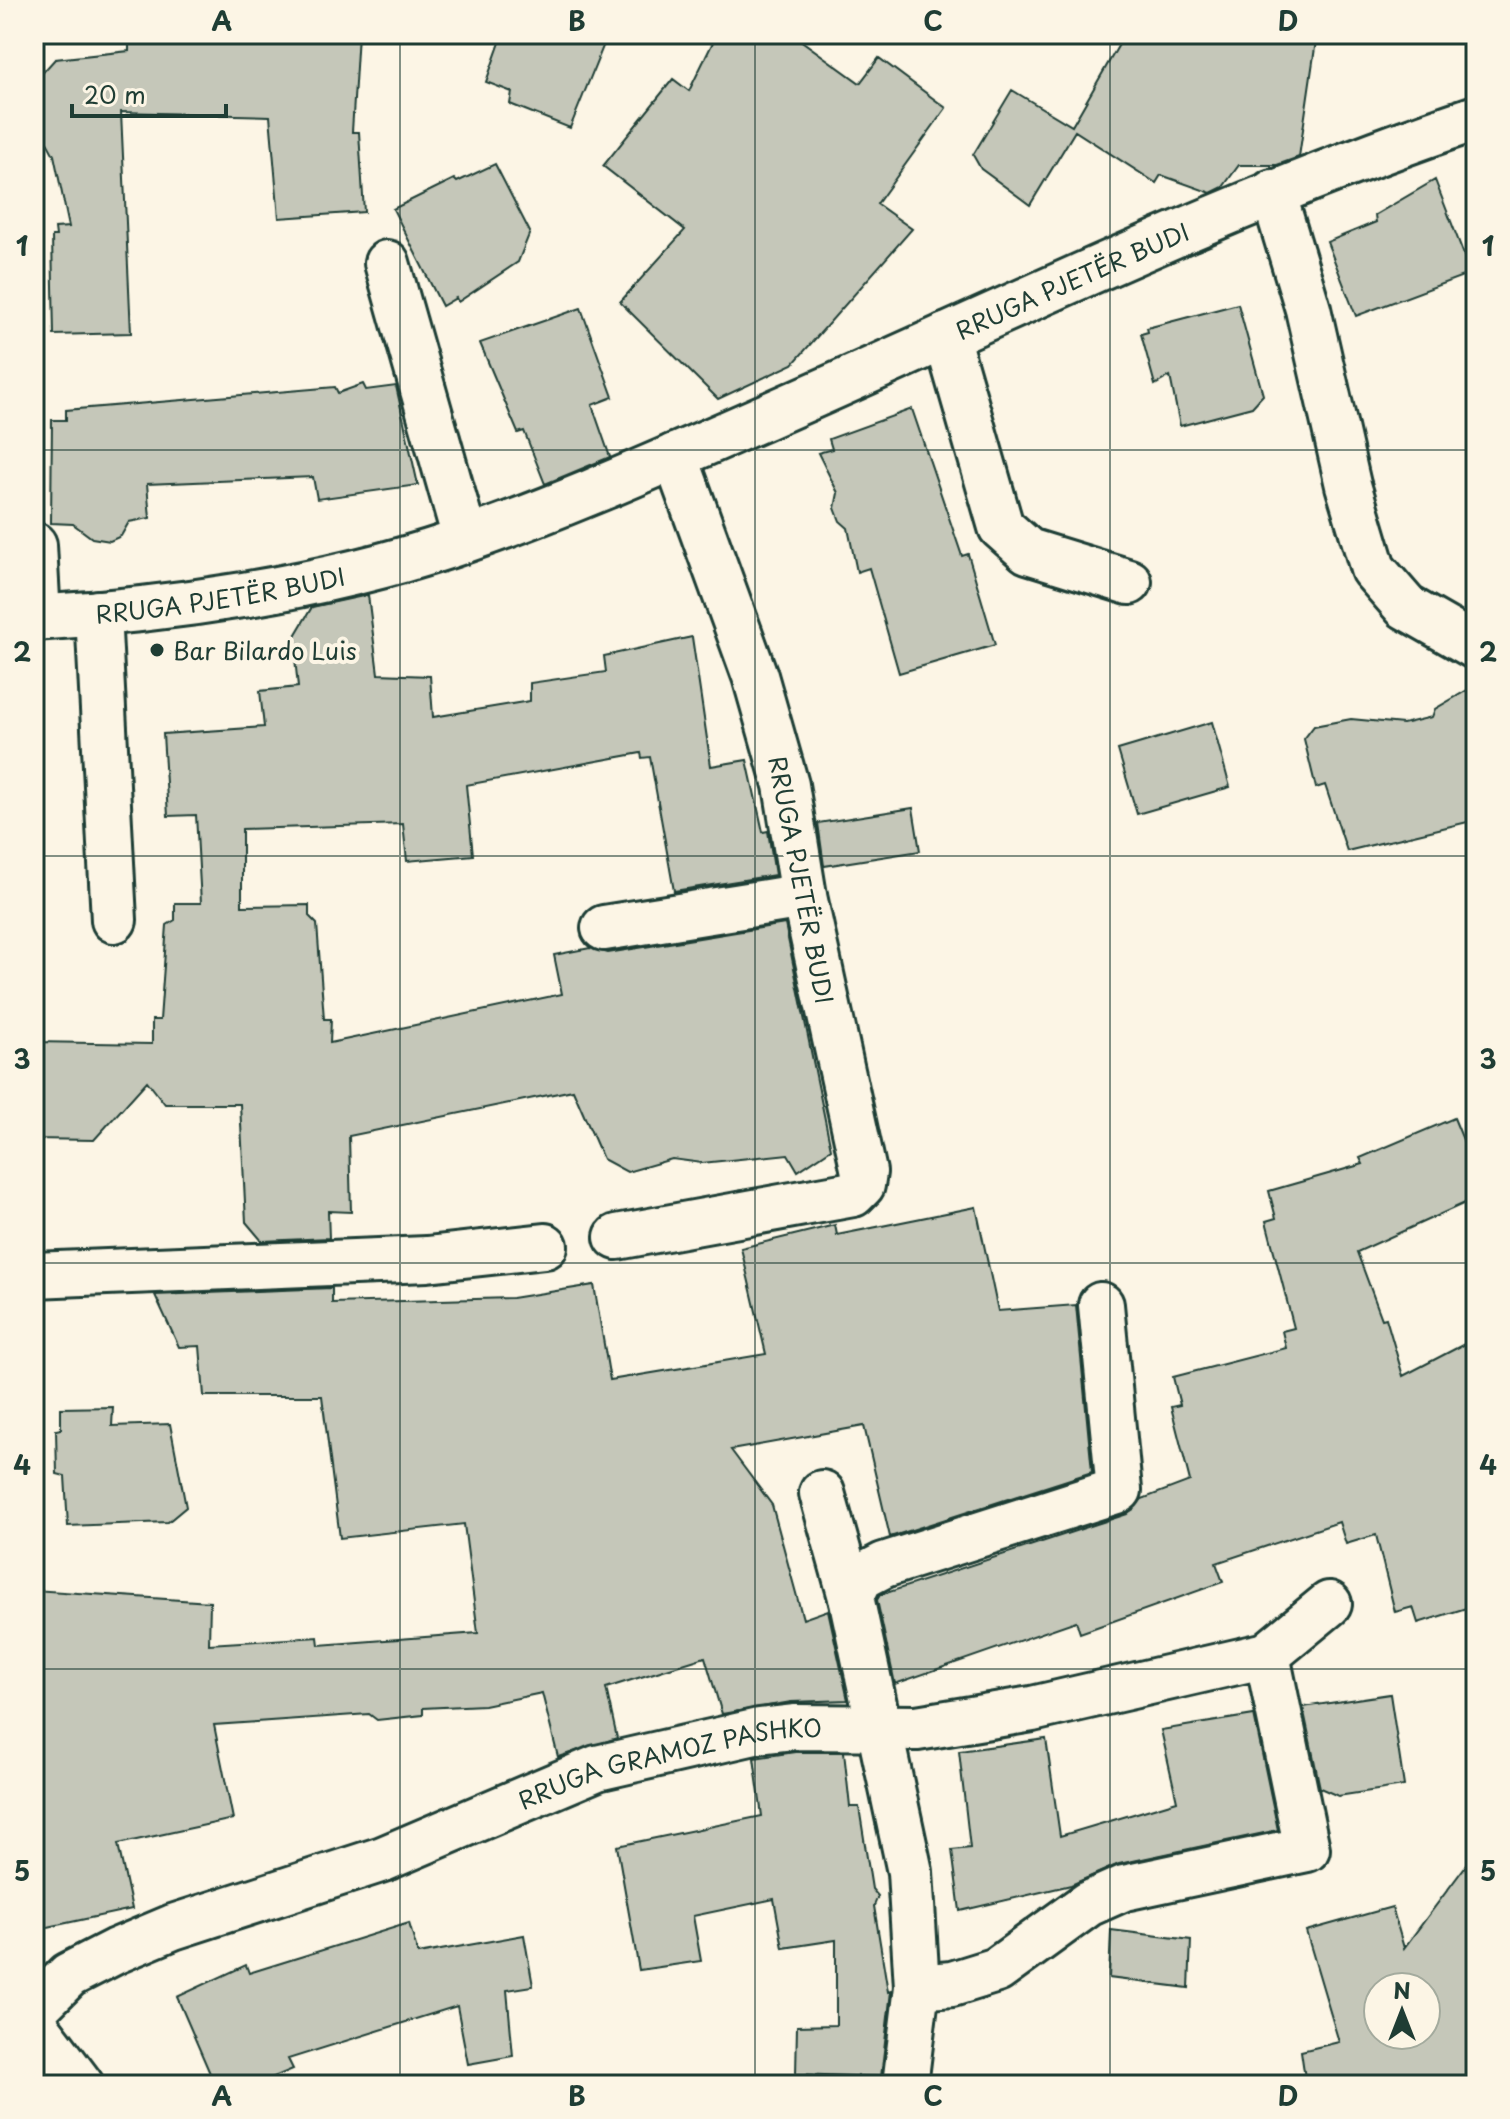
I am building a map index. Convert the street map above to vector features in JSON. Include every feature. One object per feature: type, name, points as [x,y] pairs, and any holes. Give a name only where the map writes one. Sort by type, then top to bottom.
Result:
[{"type":"street","name":"RRUGA PJETËR BUDI","points":[[36,618],[98,613],[288,585],[465,538],[675,456],[1273,192],[1476,118]]},
{"type":"street","points":[[1273,192],[1308,309],[1348,485],[1373,569],[1406,607],[1476,647]]},
{"type":"street","points":[[387,263],[465,538]]},
{"type":"street","points":[[946,336],[1001,527],[1028,551],[1129,582]]},
{"type":"street","name":"RRUGA PJETËR BUDI","points":[[617,1237],[853,1194],[862,1185],[864,1172],[804,896],[786,785],[755,676],[675,456]]},
{"type":"street","points":[[34,545],[36,618]]},
{"type":"street","points":[[98,613],[114,920]]},
{"type":"street","points":[[604,928],[804,896]]},
{"type":"street","points":[[34,1275],[382,1261],[545,1246]]},
{"type":"street","points":[[851,1597],[861,1577],[884,1565],[1119,1490],[1101,1305]]},
{"type":"street","points":[[822,1493],[851,1597],[910,1872],[917,1987],[905,2085]]},
{"type":"street","name":"RRUGA GRAMOZ PASHKO","points":[[34,2010],[69,1975],[116,1951],[173,1927],[383,1859],[597,1768],[759,1731],[794,1727],[879,1730],[948,1724],[1032,1709],[1267,1655],[1329,1604]]},
{"type":"street","points":[[917,1987],[952,1984],[997,1970],[1076,1911],[1124,1888],[1307,1849],[1267,1655]]},
{"type":"street","points":[[34,2023],[81,2085]]},
{"type":"building","points":[[129,34],[358,34],[352,132],[359,132],[364,212],[279,218],[270,116],[121,112],[131,333],[54,335],[52,236],[56,236],[55,228],[69,227],[54,155],[43,135],[36,80],[55,59],[129,51]]},
{"type":"building","points":[[503,34],[608,34],[570,128],[510,104],[512,92],[486,82]]},
{"type":"building","points":[[717,34],[792,34],[860,83],[879,58],[946,108],[877,204],[912,229],[793,364],[718,399],[620,302],[685,230],[603,166],[673,79],[689,91]]},
{"type":"building","points":[[1125,34],[1317,34],[1299,157],[1277,165],[1239,165],[1223,187],[1211,193],[1161,175],[1156,183],[1075,131],[1030,205],[981,169],[973,155],[1012,90],[1072,126]]},
{"type":"building","points":[[495,164],[530,232],[518,262],[458,302],[456,298],[442,306],[393,209],[454,179],[457,182]]},
{"type":"building","points":[[1435,180],[1471,273],[1356,316],[1327,242],[1376,222],[1375,215]]},
{"type":"building","points":[[1238,304],[1263,395],[1252,407],[1180,426],[1170,376],[1155,385],[1141,334],[1148,332],[1147,328]]},
{"type":"building","points":[[581,308],[613,397],[592,405],[610,457],[545,484],[524,431],[518,433],[480,343]]},
{"type":"building","points":[[363,384],[366,390],[396,386],[418,485],[317,499],[313,477],[147,484],[150,518],[129,522],[121,536],[110,541],[92,538],[73,524],[51,523],[52,420],[66,420],[66,410],[335,387],[338,393]]},
{"type":"building","points":[[912,409],[962,556],[968,554],[995,645],[899,673],[869,568],[857,572],[848,528],[840,521],[835,508],[838,493],[818,453],[832,449],[829,439]]},
{"type":"building","points":[[368,595],[378,674],[430,676],[433,717],[530,701],[530,683],[606,672],[604,656],[692,637],[711,766],[747,760],[763,832],[768,831],[775,875],[674,891],[650,757],[642,758],[641,753],[466,785],[473,855],[407,861],[403,824],[242,829],[242,906],[309,905],[309,916],[317,924],[324,1019],[331,1019],[330,1043],[562,994],[554,955],[590,948],[608,953],[785,924],[831,1149],[798,1171],[788,1154],[702,1163],[672,1159],[627,1172],[603,1159],[573,1090],[349,1136],[351,1212],[328,1211],[329,1238],[262,1241],[246,1222],[240,1104],[165,1104],[147,1081],[94,1140],[34,1139],[34,1042],[152,1044],[152,1020],[160,1020],[167,925],[175,920],[175,903],[201,903],[196,815],[168,816],[163,734],[264,727],[260,691],[298,687],[293,639],[312,607]]},
{"type":"building","points":[[1476,685],[1476,820],[1347,851],[1325,785],[1316,788],[1304,739],[1314,726],[1351,719],[1403,724],[1432,717],[1435,709]]},
{"type":"building","points":[[1212,722],[1230,787],[1137,814],[1118,750]]},
{"type":"building","points":[[913,808],[920,851],[824,866],[818,823]]},
{"type":"building","points":[[1454,1118],[1476,1171],[1476,1198],[1357,1252],[1382,1319],[1386,1318],[1403,1376],[1476,1338],[1476,1605],[1418,1623],[1413,1607],[1395,1612],[1376,1535],[1346,1544],[1339,1522],[1216,1563],[1223,1582],[1080,1633],[1076,1621],[895,1684],[877,1600],[880,1595],[1127,1514],[1142,1499],[1190,1481],[1171,1407],[1180,1405],[1173,1377],[1286,1348],[1282,1331],[1294,1328],[1266,1221],[1276,1218],[1269,1191],[1363,1164],[1360,1158]]},
{"type":"building","points":[[976,1207],[998,1311],[1076,1305],[1092,1472],[890,1537],[864,1426],[731,1450],[772,1505],[803,1619],[828,1610],[848,1700],[791,1702],[722,1714],[705,1657],[606,1688],[617,1738],[558,1757],[542,1693],[484,1705],[423,1708],[423,1715],[377,1720],[369,1714],[214,1725],[233,1819],[118,1844],[132,1909],[34,1930],[34,1590],[210,1602],[209,1644],[318,1637],[319,1645],[478,1633],[464,1524],[340,1538],[322,1396],[204,1396],[200,1346],[179,1347],[155,1295],[332,1288],[332,1303],[512,1298],[594,1285],[610,1380],[766,1354],[741,1248],[835,1225],[837,1235]]},
{"type":"building","points":[[113,1407],[112,1426],[170,1424],[186,1507],[168,1522],[68,1526],[65,1476],[57,1474],[56,1430],[61,1429],[61,1408]]},
{"type":"building","points":[[1390,1694],[1404,1786],[1338,1796],[1320,1788],[1303,1707]]},
{"type":"building","points":[[1254,1715],[1278,1830],[1119,1864],[1071,1885],[960,1911],[952,1850],[970,1848],[959,1751],[1046,1739],[1060,1836],[1177,1801],[1161,1730]]},
{"type":"building","points":[[795,1752],[844,1752],[850,1807],[859,1807],[872,1889],[878,1896],[874,1906],[888,1992],[891,1991],[881,2077],[796,2074],[797,2026],[836,2025],[836,1940],[783,1948],[774,1899],[693,1916],[701,1961],[639,1970],[617,1846],[762,1816],[754,1758]]},
{"type":"building","points":[[1476,1852],[1476,2085],[1306,2085],[1301,2051],[1339,2042],[1306,1931],[1392,1907],[1404,1948]]},
{"type":"building","points":[[409,1923],[418,1954],[524,1935],[533,1986],[507,1990],[513,2056],[468,2064],[457,2006],[288,2059],[293,2069],[255,2085],[215,2085],[177,1997],[246,1965],[249,1973]]},
{"type":"building","points":[[1111,1930],[1191,1940],[1189,1988],[1109,1978]]},
{"type":"place","name":"Bar Bilardo Luis","points":[[157,650]]}]
